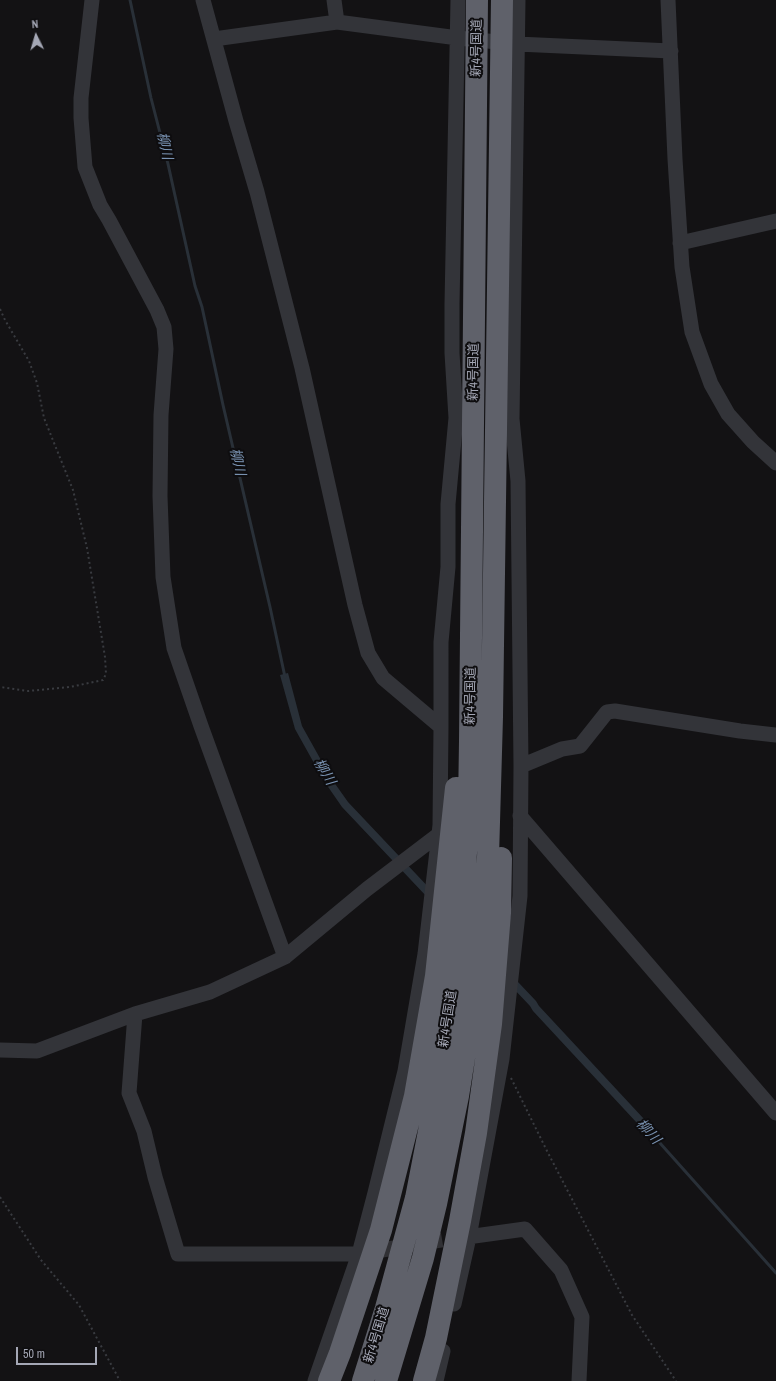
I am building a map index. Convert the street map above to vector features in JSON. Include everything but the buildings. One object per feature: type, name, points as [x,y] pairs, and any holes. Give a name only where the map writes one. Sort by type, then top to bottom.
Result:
[{"type":"highway","name":"新4号国道","points":[[363,1381],[386,1308],[416,1198],[436,1090],[454,977],[469,807],[471,654],[467,39],[477,0]]},
{"type":"highway","name":"新4号国道","points":[[386,1381],[423,1258],[436,1204],[458,1096],[476,984],[487,865],[509,43],[502,0]]},
{"type":"highway","points":[[329,1381],[340,1353],[372,1252],[381,1230],[415,1096],[436,976],[471,654]]},
{"type":"highway","points":[[424,1381],[436,1338],[457,1238],[476,1133],[490,1032],[500,913],[503,796],[492,717]]},
{"type":"street","points":[[92,0],[81,118],[85,167],[100,205],[117,234],[164,327],[166,349],[161,414],[160,496],[163,577],[174,648],[285,958]]},
{"type":"street","points":[[203,0],[257,192],[300,360],[353,597],[368,653],[383,678],[441,727]]},
{"type":"street","points":[[334,0],[338,22]]},
{"type":"street","points":[[315,1381],[372,1252],[375,1193],[405,1071],[425,954],[440,825],[441,642],[448,568],[448,504],[456,418],[452,353],[452,304],[467,39],[458,0]]},
{"type":"street","points":[[436,1381],[457,1238],[502,1059],[520,896],[521,766],[518,481],[512,419],[509,43],[518,0]]},
{"type":"street","points":[[668,0],[680,243],[682,267],[692,332],[711,384],[728,414],[753,442],[776,463]]},
{"type":"street","points":[[214,39],[338,22],[509,43],[671,51]]},
{"type":"street","points":[[680,243],[776,221]]},
{"type":"street","points":[[521,766],[562,749],[580,746],[607,712],[614,711],[740,731],[776,735]]},
{"type":"street","points":[[520,816],[776,1113]]},
{"type":"street","points":[[0,1050],[37,1051],[136,1014],[210,992],[285,958],[367,889],[438,835]]},
{"type":"street","points":[[136,1014],[129,1093],[144,1131],[154,1177],[178,1254],[372,1252]]},
{"type":"street","points":[[457,1238],[525,1230],[561,1270],[582,1317],[579,1381]]},
{"type":"path","points":[[0,309],[4,320],[29,361],[37,383],[44,418],[73,490],[87,548],[105,657],[106,674],[104,680],[70,687],[28,691],[0,687]]},
{"type":"path","points":[[502,1059],[546,1149],[632,1315],[676,1381]]},
{"type":"path","points":[[0,1196],[41,1260],[80,1305],[120,1381]]},
{"type":"water","points":[[288,673],[302,726],[331,778],[348,802],[536,1001],[657,1133],[650,1137],[530,1006],[342,807],[324,781],[295,729],[280,675]]},
{"type":"waterway","name":"柳川","points":[[130,0],[151,98],[168,164],[195,286],[202,307],[285,677]]},
{"type":"waterway","name":"柳川","points":[[651,1133],[776,1273]]},
{"type":"tunnel","points":[[382,1250],[447,1239]]}]
